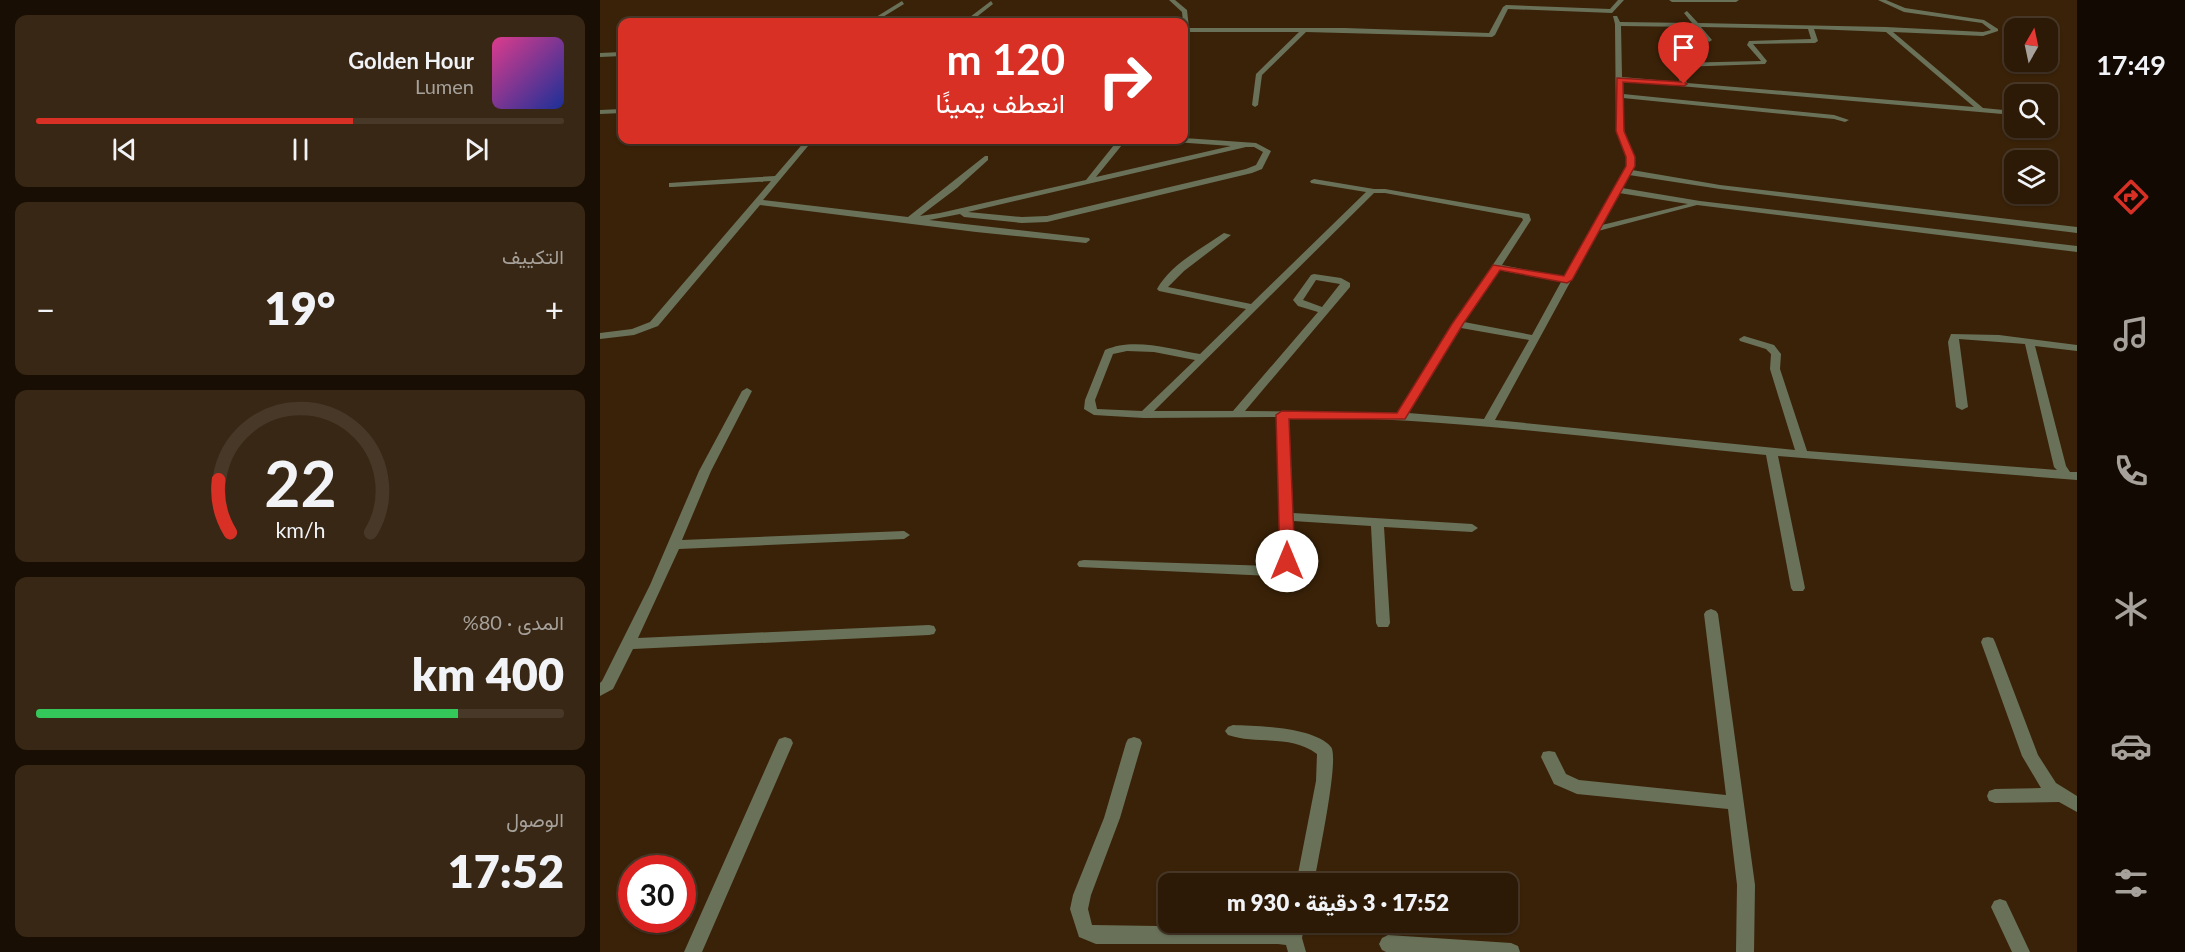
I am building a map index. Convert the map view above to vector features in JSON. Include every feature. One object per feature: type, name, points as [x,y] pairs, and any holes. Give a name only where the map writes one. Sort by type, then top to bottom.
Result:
[{"type":"street","points":[[1172,0],[1185,10],[1185,18]]},
{"type":"street","points":[[1612,11],[1621,0]]},
{"type":"street","points":[[1672,0],[1736,0]]},
{"type":"street","points":[[1618,24],[1886,29],[1983,34],[1996,30],[1984,22],[1904,10],[1881,0]]},
{"type":"street","points":[[878,18],[902,3]]},
{"type":"street","points":[[972,18],[991,3]]},
{"type":"street","points":[[1188,29],[1492,35],[1506,7],[1612,11]]},
{"type":"street","points":[[1488,423],[1628,172],[1630,157],[1620,131],[1618,24],[1612,11]]},
{"type":"street","points":[[1687,13],[1709,40]]},
{"type":"street","points":[[1684,84],[1677,67],[1679,64],[1763,63],[1764,61],[1750,45],[1751,42],[1815,41],[1810,27]]},
{"type":"street","points":[[1886,29],[1981,110]]},
{"type":"street","points":[[1255,105],[1259,74],[1304,30]]},
{"type":"street","points":[[600,55],[618,54]]},
{"type":"street","points":[[1619,79],[2004,112]]},
{"type":"street","points":[[1620,96],[1845,120]]},
{"type":"street","points":[[600,112],[618,111]]},
{"type":"street","points":[[954,213],[1031,221],[1060,216],[1254,170],[1260,165],[1267,151],[1263,147],[1248,144],[1188,141]]},
{"type":"street","points":[[600,336],[634,332],[654,324],[807,144]]},
{"type":"street","points":[[1088,182],[1119,144]]},
{"type":"street","points":[[910,220],[954,213],[1248,144]]},
{"type":"street","points":[[910,220],[954,186],[985,158]]},
{"type":"street","points":[[1628,172],[1720,187],[2077,230]]},
{"type":"street","points":[[672,185],[777,178]]},
{"type":"street","points":[[1314,182],[1385,191],[1526,216],[1527,220],[1458,324],[1401,416]]},
{"type":"street","points":[[1619,190],[1700,203],[2077,249]]},
{"type":"street","points":[[1144,415],[1374,191]]},
{"type":"street","points":[[758,202],[987,231],[1086,240]]},
{"type":"street","points":[[1852,222],[1854,202]]},
{"type":"street","points":[[1596,229],[1700,203]]},
{"type":"street","points":[[1227,235],[1172,276],[1162,285],[1162,289],[1255,308]]},
{"type":"street","points":[[1497,267],[1567,280]]},
{"type":"street","points":[[1237,414],[1344,290],[1346,283],[1314,278],[1298,300],[1301,304],[1324,311]]},
{"type":"street","points":[[1458,324],[1534,338]]},
{"type":"street","points":[[1962,407],[1953,342],[1955,336],[2029,341],[2077,348]]},
{"type":"street","points":[[1744,339],[1770,347],[1776,354],[1775,369],[1802,454]]},
{"type":"street","points":[[2029,341],[2060,466],[2071,475]]},
{"type":"street","points":[[1203,358],[1128,347],[1111,350],[1089,400],[1090,409],[1094,412],[1144,415],[1401,416],[1771,452],[2071,475]]},
{"type":"street","points":[[600,690],[608,685],[675,545],[705,471],[747,391]]},
{"type":"street","points":[[1084,564],[1281,569],[1286,565],[1288,557],[1282,415]]},
{"type":"street","points":[[1771,452],[1798,588]]},
{"type":"street","points":[[1287,517],[1472,528]]},
{"type":"street","points":[[1377,522],[1383,623]]},
{"type":"street","points":[[675,545],[904,535]]},
{"type":"street","points":[[1711,614],[1746,885],[1745,952]]},
{"type":"street","points":[[627,644],[929,630]]},
{"type":"street","points":[[1988,642],[2030,756],[2040,775],[2060,795],[2077,805]]},
{"type":"street","points":[[1233,731],[1305,739],[1319,745],[1325,751],[1324,781],[1307,873]]},
{"type":"street","points":[[693,952],[785,743]]},
{"type":"street","points":[[1134,743],[1112,818],[1082,896],[1079,909],[1085,932],[1096,935],[1278,935],[1295,938]]},
{"type":"street","points":[[1550,757],[1560,779],[1577,787],[1736,803]]},
{"type":"street","points":[[1995,796],[2060,795]]},
{"type":"street","points":[[2000,907],[2021,952]]},
{"type":"street","points":[[1388,944],[1511,952]]},
{"type":"route","points":[[1287,561],[1282,415],[1401,416],[1458,324],[1497,267],[1567,280],[1619,190],[1630,166],[1630,157],[1623,145],[1620,131],[1619,79],[1684,84]]}]
